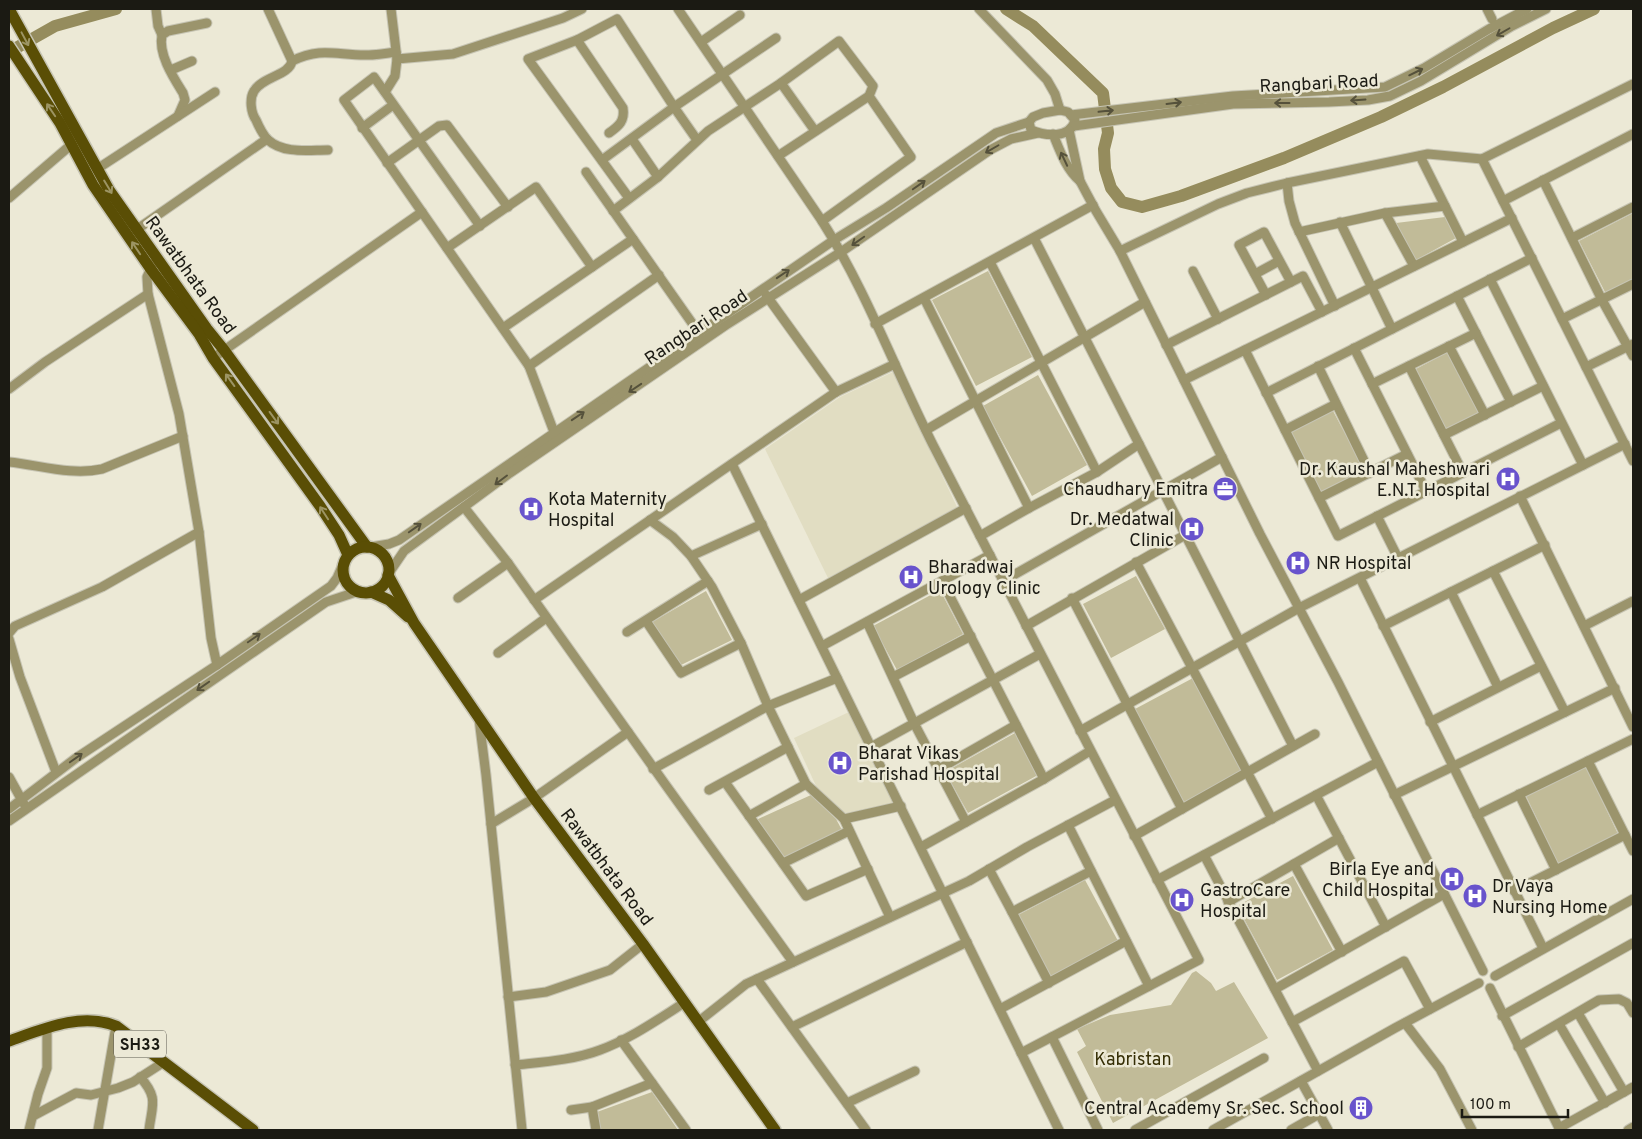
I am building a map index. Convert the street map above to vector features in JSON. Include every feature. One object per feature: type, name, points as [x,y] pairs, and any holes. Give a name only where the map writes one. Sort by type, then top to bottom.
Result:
[{"type":"main road","name":"Rawatbhata Road","points":[[9,9],[97,169],[136,230],[154,264],[213,358],[279,448],[339,535],[346,558]]},
{"type":"main road","name":"Rawatbhata Road","points":[[9,46],[60,123],[93,185],[224,350],[369,547]]},
{"type":"main road","points":[[337,578],[340,563],[339,535]]},
{"type":"main road","points":[[369,547],[377,550],[386,559],[388,574],[382,586],[365,592],[347,583],[344,576],[346,558],[359,548],[369,547]]},
{"type":"main road","name":"Rawatbhata Road","points":[[388,574],[414,623],[479,719],[534,798],[643,944],[775,1130]]},
{"type":"main road","name":"Rawatbhata Road","points":[[365,592],[389,600],[414,623]]},
{"type":"main road","name":"SH33","points":[[9,1041],[65,1023],[88,1020],[103,1021],[116,1026],[253,1130]]},
{"type":"street","points":[[156,9],[157,21],[162,35],[162,48],[185,100],[178,117]]},
{"type":"street","points":[[269,9],[292,60]]},
{"type":"street","points":[[385,92],[395,76],[396,56],[391,9]]},
{"type":"street","points":[[328,150],[289,150],[277,147],[266,139],[254,118],[251,108],[253,91],[261,82],[288,68],[292,60],[318,52],[369,56],[453,54],[563,18],[582,9]]},
{"type":"street","points":[[678,9],[842,252],[926,430],[1199,960],[1021,1053]]},
{"type":"street","points":[[980,9],[1047,80],[1055,94],[1060,110],[1071,115],[1075,120],[1071,128],[1080,181],[1120,251],[1482,972]]},
{"type":"street","points":[[1487,9],[1492,19]]},
{"type":"street","name":"Rangbari Road","points":[[1071,115],[1234,96],[1385,87],[1424,68],[1489,29],[1527,9]]},
{"type":"street","name":"Rangbari Road","points":[[388,574],[404,551],[533,457],[769,298],[842,252],[990,150],[1011,139],[1038,133],[1060,134],[1071,128],[1091,124],[1233,104],[1368,100],[1390,96],[1421,81],[1512,26],[1546,9]]},
{"type":"street","points":[[701,42],[740,15]]},
{"type":"street","points":[[629,198],[528,59],[577,40],[617,19],[697,140]]},
{"type":"street","points":[[162,35],[168,31],[207,23]]},
{"type":"street","points":[[602,160],[674,107],[776,38]]},
{"type":"street","points":[[577,40],[623,108],[624,114],[620,124],[609,133]]},
{"type":"street","points":[[613,211],[658,177],[697,140],[839,41],[873,86],[869,96],[778,156]]},
{"type":"street","points":[[171,70],[192,61]]},
{"type":"street","points":[[480,226],[374,77],[344,100],[529,366],[554,432]]},
{"type":"street","points":[[781,83],[815,131]]},
{"type":"street","points":[[1120,251],[1218,204],[1247,193],[1428,154],[1482,158],[1633,84]]},
{"type":"street","points":[[97,169],[215,92]]},
{"type":"street","points":[[822,221],[911,157],[869,96]]},
{"type":"street","points":[[362,128],[393,105]]},
{"type":"street","name":"Rangbari Road","points":[[369,547],[389,544],[399,540],[762,288],[886,208],[996,133],[1029,122],[1038,115],[1060,110]]},
{"type":"street","points":[[1029,122],[1031,130],[1038,133]]},
{"type":"street","points":[[387,163],[439,126],[447,125],[508,207]]},
{"type":"street","points":[[1053,134],[1072,174],[1080,181]]},
{"type":"street","points":[[1503,201],[1633,134]]},
{"type":"street","points":[[136,230],[266,139]]},
{"type":"street","points":[[632,139],[658,177]]},
{"type":"street","points":[[9,198],[72,144]]},
{"type":"street","points":[[1420,156],[1463,242]]},
{"type":"street","points":[[1482,158],[1633,461]]},
{"type":"street","points":[[586,172],[699,333]]},
{"type":"street","points":[[1543,180],[1602,300],[1631,345],[1633,356]]},
{"type":"street","points":[[1287,183],[1289,201],[1295,223],[1335,306]]},
{"type":"street","points":[[447,248],[536,187],[592,268]]},
{"type":"street","points":[[876,324],[1093,205]]},
{"type":"street","points":[[1299,232],[1385,213],[1445,206]]},
{"type":"street","points":[[1572,238],[1633,207]]},
{"type":"street","points":[[213,358],[422,212]]},
{"type":"street","points":[[1385,213],[1414,266]]},
{"type":"street","points":[[1184,380],[1512,218]]},
{"type":"street","points":[[1340,222],[1392,329]]},
{"type":"street","points":[[1266,295],[1239,245],[1264,232],[1290,282]]},
{"type":"street","points":[[1034,238],[1292,746]]},
{"type":"street","points":[[503,328],[633,239]]},
{"type":"street","points":[[1266,393],[1532,258]]},
{"type":"street","points":[[1255,274],[1279,261]]},
{"type":"street","points":[[990,262],[1096,472]]},
{"type":"street","points":[[154,264],[146,277],[148,294],[179,414],[199,532],[211,638],[216,665]]},
{"type":"street","points":[[1193,271],[1218,319]]},
{"type":"street","points":[[529,366],[659,275]]},
{"type":"street","points":[[1166,345],[1303,276],[1322,312]]},
{"type":"street","points":[[1490,279],[1583,465]]},
{"type":"street","points":[[1562,319],[1633,284]]},
{"type":"street","points":[[762,288],[836,392]]},
{"type":"street","points":[[9,389],[45,362],[148,294]]},
{"type":"street","points":[[1457,296],[1511,402]]},
{"type":"street","points":[[924,298],[1029,508]]},
{"type":"street","points":[[926,430],[1145,302]]},
{"type":"street","points":[[1372,384],[1476,333]]},
{"type":"street","points":[[1586,368],[1631,345]]},
{"type":"street","points":[[1449,346],[1485,415]]},
{"type":"street","points":[[1354,348],[1426,492]]},
{"type":"street","points":[[1244,350],[1338,536],[1561,423]]},
{"type":"street","points":[[534,600],[836,392],[894,364]]},
{"type":"street","points":[[1318,366],[1370,473]]},
{"type":"street","points":[[1409,366],[1462,473]]},
{"type":"street","points":[[1444,435],[1543,386]]},
{"type":"street","points":[[1285,430],[1336,404]]},
{"type":"street","points":[[9,462],[76,472],[90,472],[102,469],[183,436]]},
{"type":"street","points":[[980,536],[1096,472],[1139,444]]},
{"type":"street","points":[[1080,731],[1299,608],[1625,444]]},
{"type":"street","points":[[1319,498],[1407,454]]},
{"type":"street","points":[[1003,581],[1222,457]]},
{"type":"street","points":[[732,464],[1058,1130]]},
{"type":"street","points":[[1520,496],[1633,727]]},
{"type":"street","points":[[464,507],[508,563],[653,768],[794,962]]},
{"type":"street","points":[[799,600],[966,508]]},
{"type":"street","points":[[1377,516],[1398,558]]},
{"type":"street","points":[[650,520],[673,537],[708,581],[741,642],[768,706],[806,784],[844,819],[890,916]]},
{"type":"street","points":[[690,556],[762,524]]},
{"type":"street","points":[[9,633],[15,626],[102,588],[199,532]]},
{"type":"street","points":[[1026,626],[1185,535]]},
{"type":"street","points":[[1383,626],[1544,545]]},
{"type":"street","points":[[822,646],[990,555]]},
{"type":"street","points":[[9,808],[56,772],[330,586],[337,578],[346,558]]},
{"type":"street","points":[[1136,562],[1272,819]]},
{"type":"street","points":[[458,598],[508,563]]},
{"type":"street","points":[[1494,571],[1565,712]]},
{"type":"street","points":[[1360,578],[1543,948]]},
{"type":"street","points":[[628,632],[708,581]]},
{"type":"street","points":[[942,581],[1044,779]]},
{"type":"street","points":[[9,821],[326,602],[365,592]]},
{"type":"street","points":[[1451,592],[1498,687]]},
{"type":"street","points":[[319,594],[326,602]]},
{"type":"street","points":[[1072,598],[1182,809]]},
{"type":"street","points":[[1584,626],[1632,604]]},
{"type":"street","points":[[498,653],[546,618]]},
{"type":"street","points":[[646,621],[681,673],[741,642]]},
{"type":"street","points":[[867,622],[914,723],[966,822]]},
{"type":"street","points":[[893,677],[970,636]]},
{"type":"street","points":[[9,639],[20,676],[56,772]]},
{"type":"street","points":[[232,654],[238,662]]},
{"type":"street","points":[[871,747],[1040,654]]},
{"type":"street","points":[[1430,722],[1541,666]]},
{"type":"street","points":[[653,768],[768,706],[837,678]]},
{"type":"street","points":[[182,688],[188,696]]},
{"type":"street","points":[[1394,795],[1614,688]]},
{"type":"street","points":[[479,719],[522,1130]]},
{"type":"street","points":[[939,769],[1016,725]]},
{"type":"street","points":[[491,824],[534,798],[628,732]]},
{"type":"street","points":[[1134,836],[1315,734]]},
{"type":"street","points":[[1477,815],[1633,739]]},
{"type":"street","points":[[709,790],[788,747]]},
{"type":"street","points":[[921,847],[1044,779],[1090,751]]},
{"type":"street","points":[[1588,761],[1633,851]]},
{"type":"street","points":[[1157,880],[1378,762]]},
{"type":"street","points":[[9,777],[27,808]]},
{"type":"street","points":[[725,782],[806,896],[868,869]]},
{"type":"street","points":[[750,816],[806,784]]},
{"type":"street","points":[[1519,794],[1556,870]]},
{"type":"street","points":[[1316,795],[1386,927]]},
{"type":"street","points":[[698,1022],[746,984],[757,978],[943,892],[1115,800]]},
{"type":"street","points":[[844,819],[901,806]]},
{"type":"street","points":[[1068,825],[1149,986]]},
{"type":"street","points":[[783,863],[849,831]]},
{"type":"street","points":[[1514,891],[1625,835]]},
{"type":"street","points":[[1228,902],[1339,838]]},
{"type":"street","points":[[1204,856],[1318,1071]]},
{"type":"street","points":[[1294,864],[1342,952]]},
{"type":"street","points":[[989,869],[1049,983]]},
{"type":"street","points":[[1012,912],[1091,871]]},
{"type":"street","points":[[1275,989],[1444,894]]},
{"type":"street","points":[[1495,976],[1633,899]]},
{"type":"street","points":[[1000,1009],[1126,941]]},
{"type":"street","points":[[792,1027],[967,942]]},
{"type":"street","points":[[1502,1016],[1633,943]]},
{"type":"street","points":[[508,997],[546,992],[610,970],[643,944]]},
{"type":"street","points":[[1292,1022],[1404,961],[1430,1009]]},
{"type":"street","points":[[1490,971],[1495,976],[1494,984],[1490,988],[1484,988],[1479,983],[1478,977],[1482,972],[1490,971]]},
{"type":"street","points":[[757,978],[866,1130]]},
{"type":"street","points":[[1213,1130],[1479,983]]},
{"type":"street","points":[[1490,988],[1502,1016],[1559,1129],[1633,1087]]},
{"type":"street","points":[[1518,1047],[1599,1000],[1619,999],[1627,1003],[1633,1013]]},
{"type":"street","points":[[515,1065],[555,1061],[599,1051],[640,1031],[684,1003]]},
{"type":"street","points":[[1578,1013],[1624,1092]]},
{"type":"street","points":[[1405,1023],[1440,1070],[1472,1130]]},
{"type":"street","points":[[1559,1024],[1605,1103]]},
{"type":"street","points":[[98,1130],[116,1026]]},
{"type":"street","points":[[29,1130],[47,1068],[47,1028]]},
{"type":"street","points":[[1052,1037],[1098,1130]]},
{"type":"street","points":[[621,1040],[686,1130]]},
{"type":"street","points":[[1135,1130],[1264,1058]]},
{"type":"street","points":[[33,1116],[76,1093],[91,1095],[118,1088],[164,1062]]},
{"type":"street","points":[[847,1103],[915,1071]]},
{"type":"street","points":[[140,1077],[153,1095],[149,1130]]},
{"type":"street","points":[[1301,1081],[1328,1130]]},
{"type":"street","points":[[571,1110],[592,1107],[652,1083]]},
{"type":"street","points":[[592,1107],[596,1130]]},
{"type":"street","points":[[1291,1130],[1319,1114]]},
{"type":"street","points":[[1628,1130],[1633,1127]]},
{"type":"shaded area","points":[[893,372],[957,507],[828,578],[765,449],[840,397]]},
{"type":"shaded area","name":"Bharat Vikas Parishad Hospital","points":[[849,712],[894,803],[846,814],[817,788],[794,738]]},
{"type":"green space","points":[[1633,213],[1633,280],[1606,294],[1579,241]]},
{"type":"green space","points":[[1445,217],[1456,238],[1416,260],[1396,223]]},
{"type":"green space","points":[[988,271],[1032,357],[976,386],[932,300]]},
{"type":"green space","points":[[1448,352],[1479,414],[1445,431],[1414,370]]},
{"type":"green space","points":[[1038,375],[1087,465],[1032,496],[983,406]]},
{"type":"green space","points":[[1333,411],[1365,471],[1321,494],[1289,433]]},
{"type":"green space","points":[[1136,576],[1165,629],[1111,658],[1083,604]]},
{"type":"green space","points":[[940,590],[963,634],[897,670],[873,626]]},
{"type":"green space","points":[[706,591],[732,640],[681,665],[652,622]]},
{"type":"green space","points":[[1193,678],[1242,771],[1184,802],[1135,709]]},
{"type":"green space","points":[[1015,733],[1038,775],[968,813],[945,772]]},
{"type":"green space","points":[[1586,767],[1618,834],[1558,863],[1526,796]]},
{"type":"green space","points":[[811,795],[836,819],[842,830],[784,857],[756,820]]},
{"type":"green space","points":[[1293,876],[1333,950],[1277,980],[1237,906]]},
{"type":"green space","points":[[1085,880],[1118,941],[1051,977],[1018,915]]},
{"type":"green space","name":"Kabristan","points":[[1196,971],[1211,983],[1216,991],[1234,982],[1268,1038],[1113,1123],[1077,1052],[1086,1046],[1077,1029],[1110,1015],[1171,1005],[1192,973]]},
{"type":"green space","points":[[652,1092],[678,1130],[600,1130],[597,1112]]},
{"type":"waterway","points":[[9,52],[55,26],[116,9]]},
{"type":"waterway","points":[[1006,9],[1033,26],[1103,93],[1108,133],[1104,149],[1105,169],[1111,188],[1122,202],[1142,207],[1181,196],[1284,158],[1381,117],[1443,87],[1553,28],[1594,9]]},
{"type":"place","name":"Dr. Kaushal Maheshwari E.N.T. Hospital","points":[[1508,479]]},
{"type":"place","name":"Chaudhary Emitra","points":[[1225,489]]},
{"type":"place","name":"Kota Maternity Hospital","points":[[531,509]]},
{"type":"place","name":"Dr. Medatwal Clinic","points":[[1192,529]]},
{"type":"place","name":"NR Hospital","points":[[1298,563]]},
{"type":"place","name":"Bharadwaj Urology Clinic","points":[[911,577]]},
{"type":"place","name":"Bharat Vikas Parishad Hospital","points":[[840,763]]},
{"type":"place","name":"Birla Eye and Child Hospital","points":[[1452,879]]},
{"type":"place","name":"Dr Vaya Nursing Home","points":[[1475,896]]},
{"type":"place","name":"GastroCare Hospital","points":[[1182,900]]},
{"type":"place","name":"Central Academy Sr. Sec. School","points":[[1361,1108]]}]
